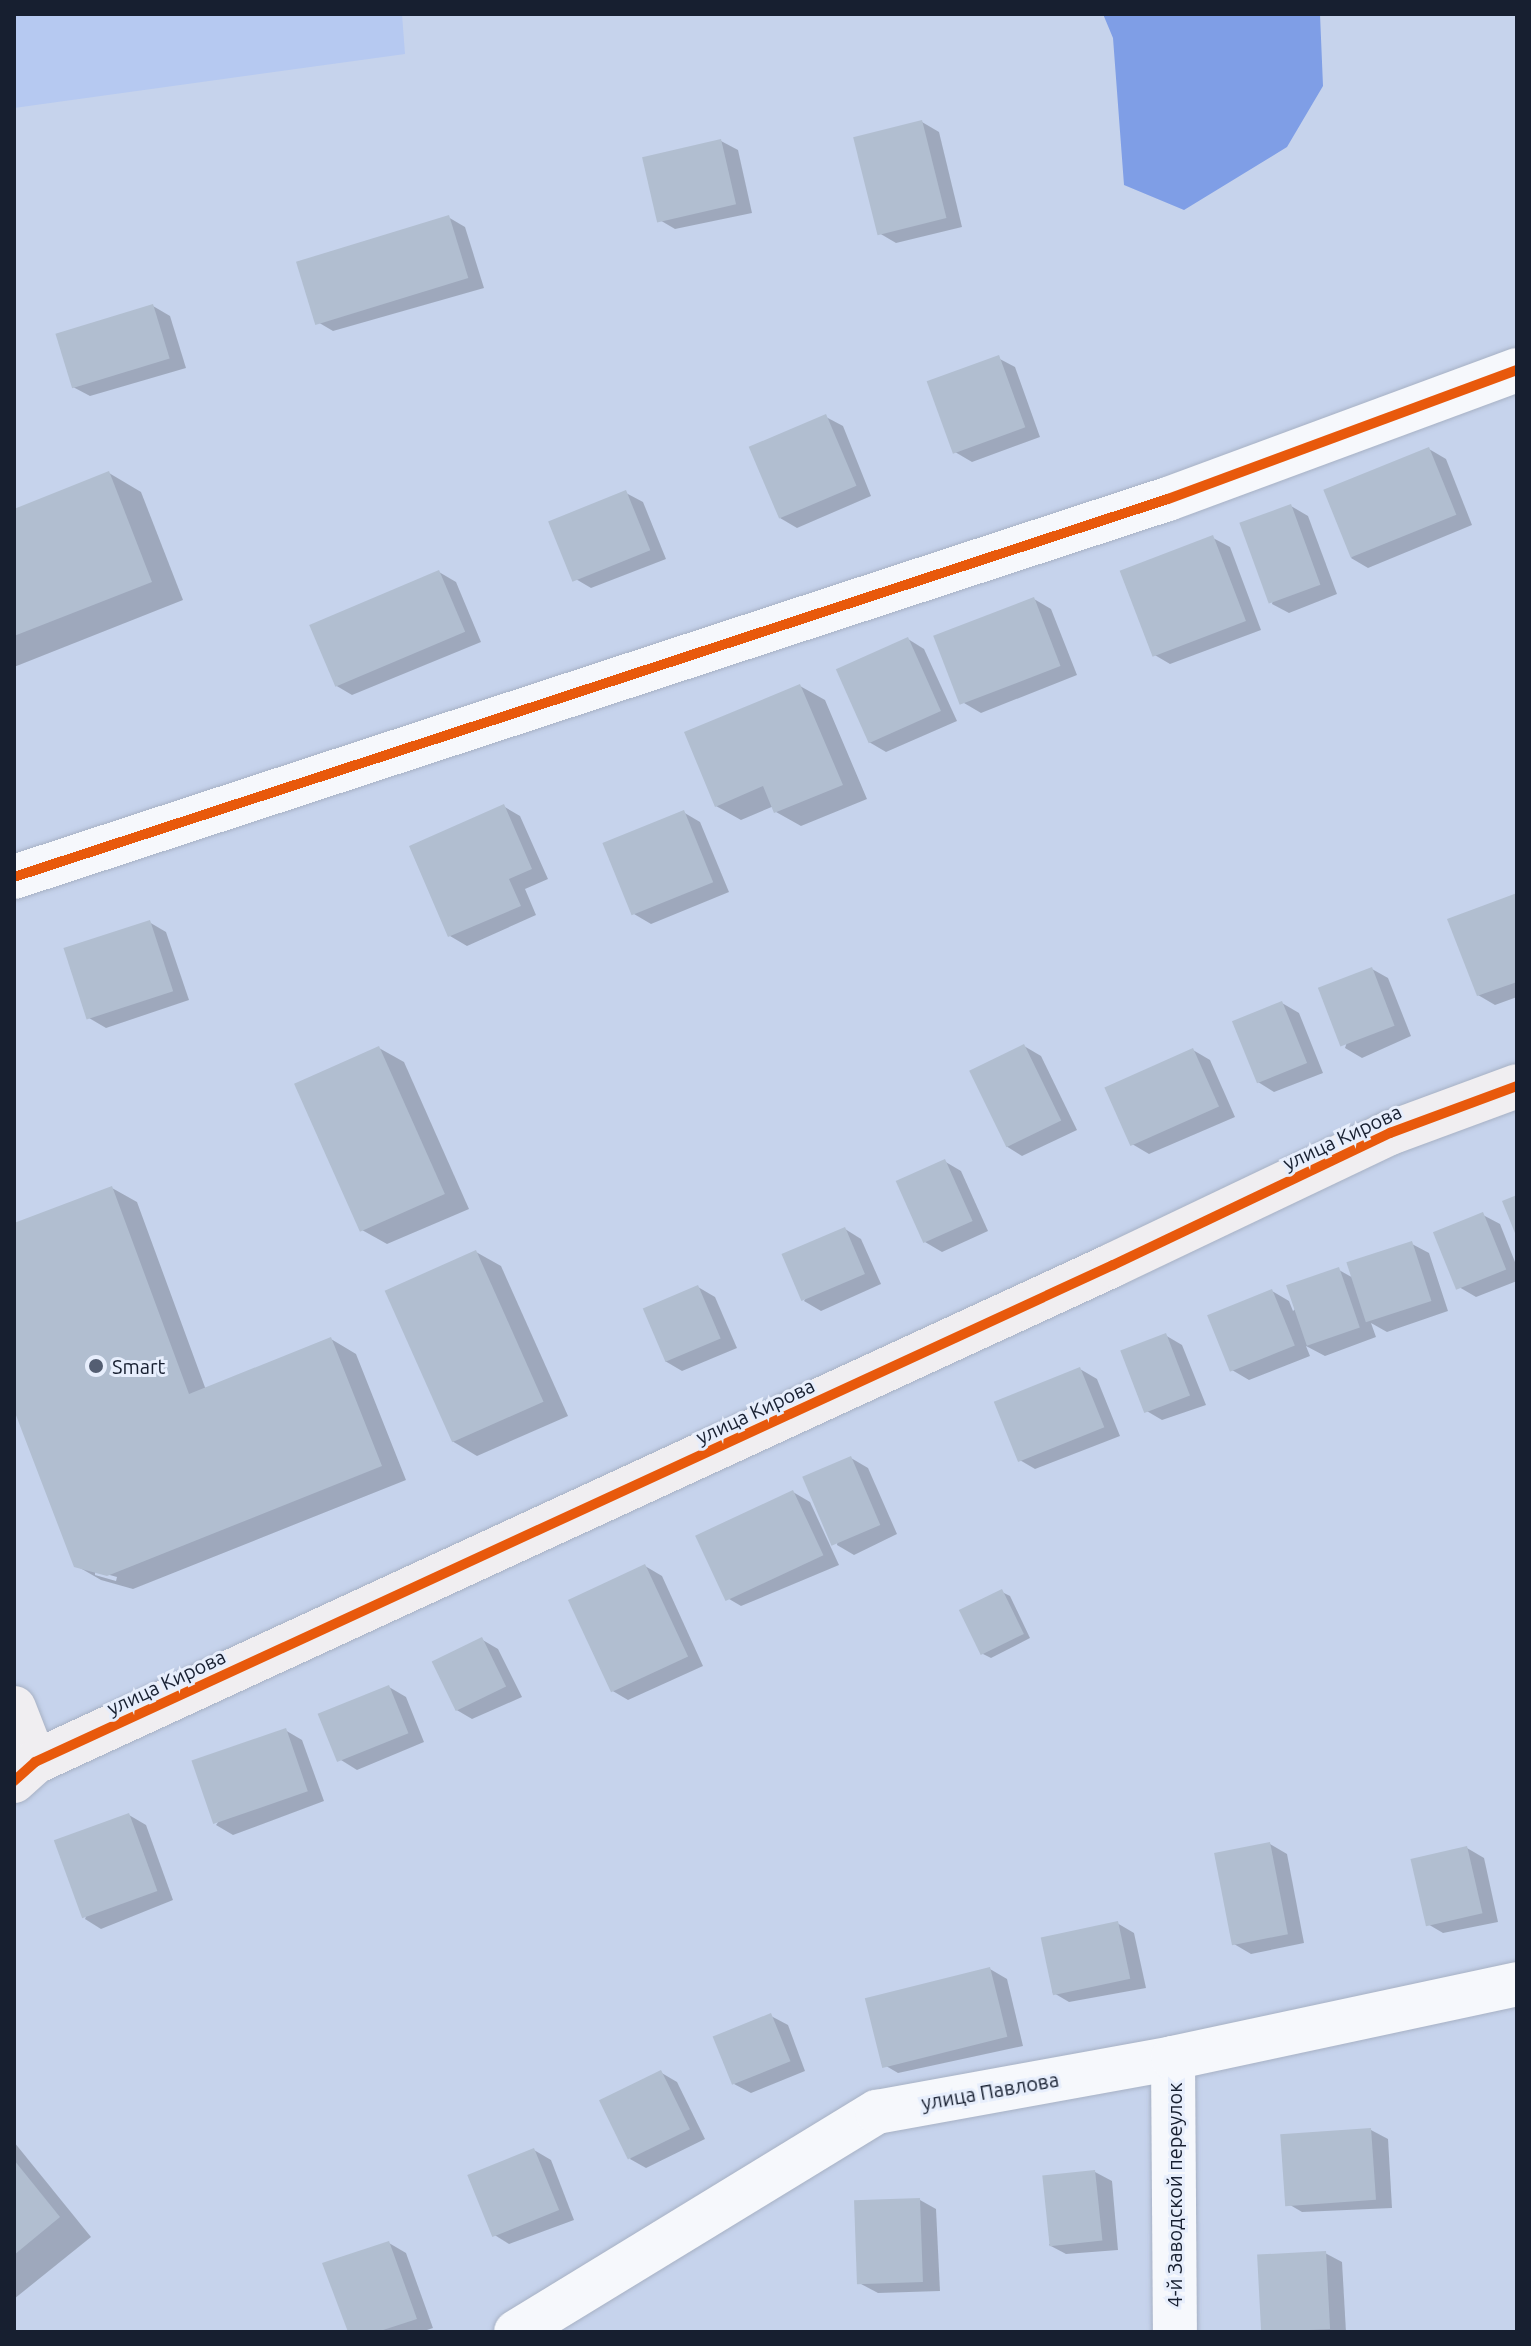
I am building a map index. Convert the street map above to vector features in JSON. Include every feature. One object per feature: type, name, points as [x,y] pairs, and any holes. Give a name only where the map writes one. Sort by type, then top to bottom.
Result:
[{"type":"street","points":[[14,877],[1168,499],[1517,370]]},
{"type":"street","name":"улица Кирова","points":[[25,1771],[1390,1133],[1517,1086]]},
{"type":"street","points":[[14,1708],[25,1771]]},
{"type":"street","name":"улица Павлова","points":[[516,2332],[877,2112],[1173,2058],[1517,1984]]},
{"type":"street","name":"4-й Заводской переулок","points":[[1173,2058],[1175,2332]]},
{"type":"shaded area","points":[[14,14],[402,14],[405,54],[14,108]]},
{"type":"water","points":[[1103,14],[1320,14],[1323,86],[1287,147],[1184,210],[1124,185],[1113,38]]},
{"type":"building","points":[[922,120],[946,218],[878,235],[853,137]]},
{"type":"building","points":[[721,139],[736,204],[657,223],[642,157]]},
{"type":"building","points":[[449,215],[468,278],[315,325],[296,262]]},
{"type":"building","points":[[153,304],[170,359],[72,388],[55,334]]},
{"type":"building","points":[[999,355],[1025,427],[953,454],[927,381]]},
{"type":"building","points":[[826,414],[856,486],[779,519],[749,447]]},
{"type":"building","points":[[1429,447],[1456,515],[1351,557],[1323,490]]},
{"type":"building","points":[[109,471],[152,582],[14,636],[14,509]]},
{"type":"building","points":[[626,490],[650,550],[572,582],[548,521]]},
{"type":"building","points":[[1291,504],[1320,585],[1269,604],[1239,523]]},
{"type":"building","points":[[1213,535],[1246,621],[1153,657],[1120,571]]},
{"type":"building","points":[[439,570],[465,632],[335,687],[309,625]]},
{"type":"building","points":[[1034,597],[1061,666],[960,705],[933,636]]},
{"type":"building","points":[[908,637],[941,711],[869,743],[836,669]]},
{"type":"building","points":[[800,684],[843,785],[774,813],[763,786],[715,807],[684,732]]},
{"type":"building","points":[[504,804],[532,869],[509,879],[521,906],[448,937],[409,846]]},
{"type":"building","points":[[684,810],[713,882],[632,915],[602,843]]},
{"type":"building","points":[[1517,893],[1517,982],[1477,996],[1447,919]]},
{"type":"building","points":[[150,920],[173,991],[87,1019],[63,948]]},
{"type":"building","points":[[1372,967],[1395,1026],[1340,1047],[1318,988]]},
{"type":"building","points":[[1282,1001],[1307,1063],[1257,1083],[1232,1021]]},
{"type":"building","points":[[1024,1044],[1061,1120],[1006,1147],[969,1071]]},
{"type":"building","points":[[379,1046],[445,1194],[360,1232],[294,1084]]},
{"type":"building","points":[[1193,1048],[1219,1106],[1130,1146],[1104,1087]]},
{"type":"building","points":[[945,1159],[973,1221],[923,1243],[896,1181]]},
{"type":"building","name":"Smart","points":[[112,1186],[189,1394],[331,1337],[382,1466],[107,1576],[74,1567],[14,1410],[14,1223]]},
{"type":"building","points":[[1517,1195],[1517,1238],[1502,1201]]},
{"type":"building","points":[[1483,1212],[1506,1269],[1456,1290],[1433,1232]]},
{"type":"building","points":[[845,1227],[865,1274],[801,1301],[781,1254]]},
{"type":"building","points":[[1412,1241],[1431,1301],[1366,1322],[1346,1262]]},
{"type":"building","points":[[476,1250],[544,1402],[452,1442],[385,1291]]},
{"type":"building","points":[[1339,1267],[1360,1328],[1307,1346],[1286,1285]]},
{"type":"building","points":[[698,1285],[721,1338],[665,1362],[643,1308]]},
{"type":"building","points":[[1272,1289],[1295,1346],[1230,1372],[1207,1315]]},
{"type":"building","points":[[1166,1333],[1190,1396],[1144,1413],[1120,1351]]},
{"type":"building","points":[[1080,1367],[1104,1427],[1018,1462],[994,1402]]},
{"type":"building","points":[[851,1456],[880,1525],[832,1546],[802,1477]]},
{"type":"building","points":[[793,1490],[823,1555],[726,1601],[695,1536]]},
{"type":"building","points":[[645,1564],[688,1656],[611,1692],[568,1600]]},
{"type":"building","points":[[1002,1589],[1024,1634],[981,1655],[959,1610]]},
{"type":"building","points":[[482,1637],[506,1686],[456,1711],[432,1662]]},
{"type":"building","points":[[389,1685],[408,1733],[337,1762],[318,1714]]},
{"type":"building","points":[[286,1728],[308,1791],[213,1824],[191,1761]]},
{"type":"building","points":[[129,1813],[157,1891],[82,1918],[54,1840]]},
{"type":"building","points":[[1270,1842],[1288,1934],[1232,1945],[1214,1853]]},
{"type":"building","points":[[1467,1846],[1483,1913],[1426,1926],[1410,1859]]},
{"type":"building","points":[[1118,1921],[1130,1979],[1053,1995],[1041,1937]]},
{"type":"building","points":[[990,1967],[1007,2037],[882,2068],[865,1998]]},
{"type":"building","points":[[771,2013],[790,2061],[732,2085],[713,2037]]},
{"type":"building","points":[[661,2070],[690,2129],[628,2160],[599,2100]]},
{"type":"building","points":[[1371,2128],[1376,2200],[1285,2206],[1280,2134]]},
{"type":"building","points":[[534,2148],[559,2210],[492,2237],[467,2175]]},
{"type":"building","points":[[14,2160],[60,2217],[14,2255]]},
{"type":"building","points":[[1095,2170],[1102,2241],[1050,2246],[1042,2176]]},
{"type":"building","points":[[920,2198],[923,2282],[857,2284],[854,2200]]},
{"type":"building","points":[[389,2241],[417,2319],[377,2332],[348,2332],[322,2263]]},
{"type":"building","points":[[1326,2251],[1330,2329],[1261,2332],[1257,2255]]},
{"type":"cycle path","points":[[14,877],[1168,499],[1517,370]]},
{"type":"cycle path","points":[[14,1781],[35,1762],[1113,1265],[1390,1133],[1517,1086]]},
{"type":"place","name":"Smart","points":[[96,1366]]}]
